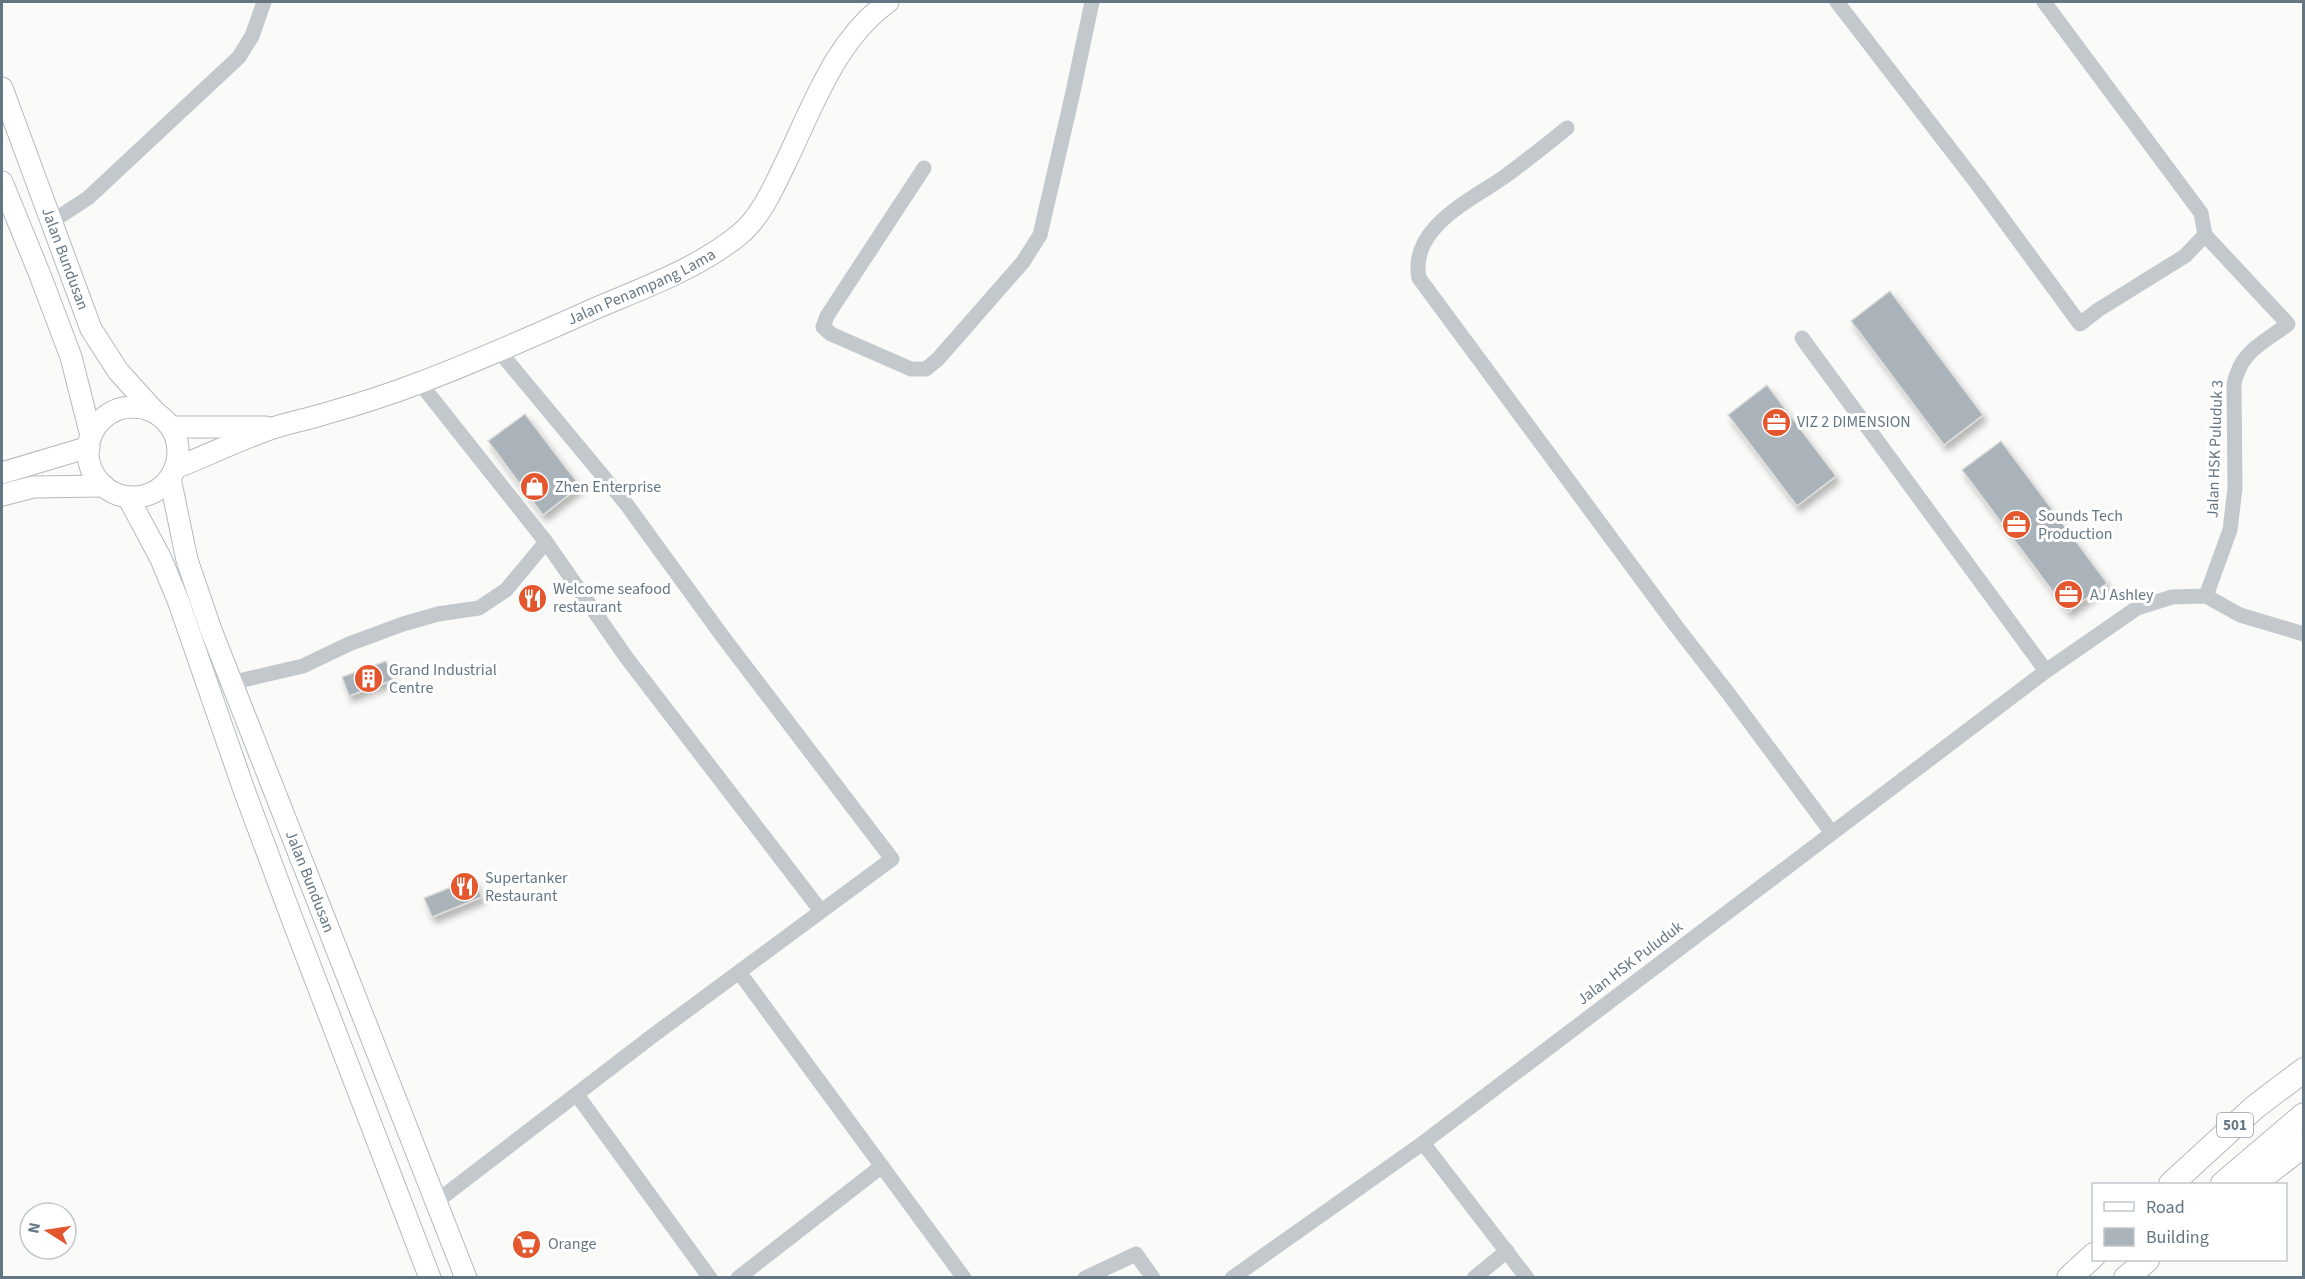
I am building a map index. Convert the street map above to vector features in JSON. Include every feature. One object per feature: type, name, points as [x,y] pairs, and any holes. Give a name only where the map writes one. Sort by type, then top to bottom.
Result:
[{"type":"main road","name":"Jalan Penampang Lama","points":[[173,473],[276,427],[352,406],[420,383],[499,351],[698,262],[741,234],[757,216],[775,185],[837,57],[853,34],[874,12],[888,2]]},
{"type":"main road","name":"Jalan Bundusan","points":[[2,88],[91,329],[118,371],[163,420]]},
{"type":"main road","name":"Jalan Bundusan","points":[[2,182],[71,357],[90,442]]},
{"type":"main road","points":[[144,408],[163,420],[178,447],[173,473],[162,487],[140,497],[128,497],[115,493],[104,486],[95,475],[89,462],[90,442],[98,425],[118,409],[144,408]]},
{"type":"main road","name":"Jalan Penampang Lama","points":[[163,420],[276,427]]},
{"type":"main road","points":[[2,473],[90,442]]},
{"type":"main road","name":"Jalan Bundusan","points":[[173,473],[187,560],[230,682],[466,1278]]},
{"type":"main road","points":[[2,495],[33,487],[104,486]]},
{"type":"main road","name":"Jalan Bundusan","points":[[128,497],[178,600],[244,790],[430,1278]]},
{"type":"main road","name":"501","points":[[2174,1183],[2255,1107],[2304,1070]]},
{"type":"main road","name":"501","points":[[2224,1183],[2304,1115]]},
{"type":"main road","points":[[2256,1183],[2304,1145]]},
{"type":"main road","points":[[2175,1183],[2199,1168],[2222,1174],[2223,1183]]},
{"type":"main road","points":[[2069,1278],[2092,1257]]},
{"type":"main road","points":[[2126,1278],[2146,1261]]},
{"type":"street","points":[[51,222],[88,198],[239,57],[252,36],[264,2]]},
{"type":"street","points":[[924,168],[875,239],[827,316],[823,327],[831,334],[911,369],[926,369],[938,359],[1023,262],[1040,235],[1092,2]]},
{"type":"street","points":[[1837,2],[1978,185],[2080,324],[2098,310],[2186,256],[2205,236],[2201,213],[2044,2]]},
{"type":"street","points":[[1567,128],[1506,176],[1448,215],[1431,233],[1420,255],[1417,268],[1419,278],[1832,833]]},
{"type":"street","name":"Jalan HSK Puluduk 3","points":[[2205,236],[2288,324],[2256,346],[2237,369],[2234,384],[2235,488],[2230,530],[2206,596]]},
{"type":"street","points":[[1802,338],[2046,671]]},
{"type":"street","points":[[436,1202],[892,859],[723,638],[627,505],[499,351]]},
{"type":"street","points":[[420,383],[546,542],[626,657],[820,911]]},
{"type":"street","points":[[230,682],[303,666],[349,644],[404,624],[438,614],[479,608],[506,590],[546,542]]},
{"type":"street","points":[[2206,596],[2240,615],[2304,634]]},
{"type":"street","name":"Jalan HSK Puluduk","points":[[1232,1278],[1423,1143],[2046,671],[2137,608],[2172,597],[2206,596]]},
{"type":"street","points":[[739,972],[964,1278]]},
{"type":"street","points":[[577,1095],[710,1278]]},
{"type":"street","points":[[1423,1143],[1527,1278]]},
{"type":"street","points":[[738,1278],[882,1166]]},
{"type":"street","points":[[1474,1278],[1506,1251]]},
{"type":"street","points":[[1085,1278],[1136,1254],[1153,1278]]},
{"type":"building","points":[[1890,291],[1983,415],[1944,445],[1851,321]]},
{"type":"building","points":[[1767,385],[1836,476],[1797,506],[1728,415]]},
{"type":"building","points":[[525,414],[580,486],[543,515],[488,441]]},
{"type":"building","points":[[2001,441],[2107,583],[2068,612],[1962,470]]},
{"type":"building","name":"Grand Industrial Centre","points":[[386,661],[393,680],[349,696],[342,677]]},
{"type":"building","name":"Supertanker Restaurant","points":[[474,878],[482,897],[432,917],[424,898]]},
{"type":"place","name":"VIZ 2 DIMENSION","points":[[1776,422]]},
{"type":"place","name":"Zhen Enterprise","points":[[534,487]]},
{"type":"place","name":"Sounds Tech Production","points":[[2017,525]]},
{"type":"place","name":"AJ Ashley","points":[[2069,595]]},
{"type":"place","name":"Welcome seafood restaurant","points":[[532,598]]},
{"type":"place","name":"Grand Industrial Centre","points":[[368,679]]},
{"type":"place","name":"Supertanker Restaurant","points":[[464,887]]},
{"type":"place","name":"Orange","points":[[527,1244]]}]
